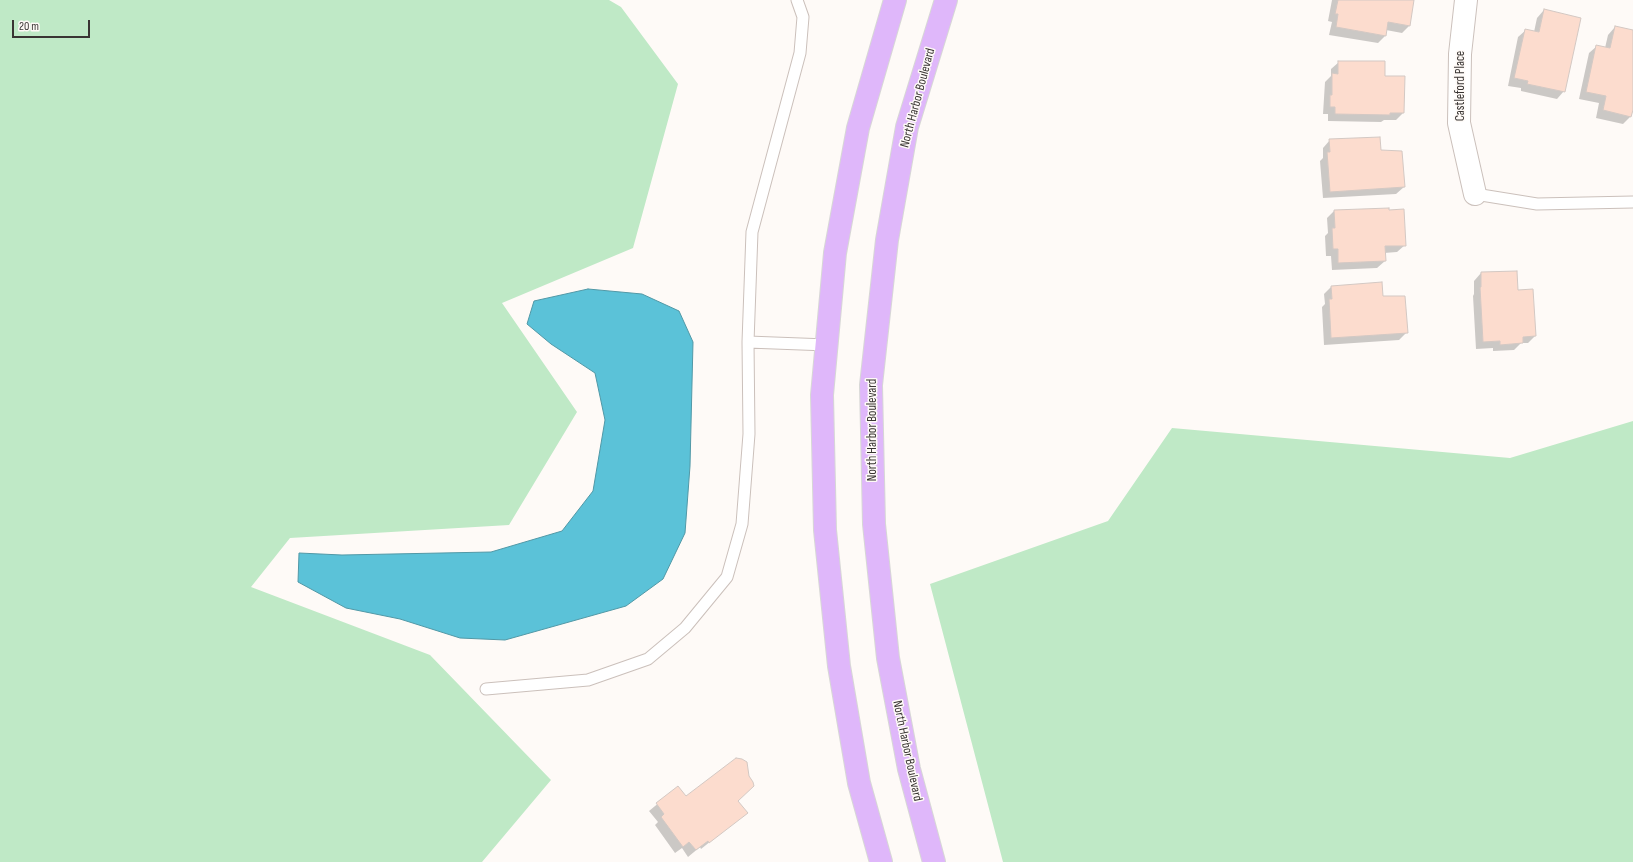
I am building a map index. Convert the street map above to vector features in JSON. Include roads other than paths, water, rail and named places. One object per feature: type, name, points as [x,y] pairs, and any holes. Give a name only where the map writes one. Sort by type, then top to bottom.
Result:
[{"type":"main road","points":[[881,862],[859,783],[839,666],[825,530],[822,395],[835,253],[858,128],[895,0]]},
{"type":"main road","name":"North Harbor Boulevard","points":[[934,862],[909,769],[888,658],[874,524],[871,385],[887,240],[907,127],[946,0]]},
{"type":"street","name":"Castleford Place","points":[[1466,0],[1460,54],[1459,123],[1475,194]]},
{"type":"lane","points":[[486,689],[588,680],[648,659],[685,628],[727,577],[742,524],[749,434],[748,342],[752,232],[800,53],[802,17],[797,0]]},
{"type":"lane","points":[[1475,194],[1537,204],[1633,202]]},
{"type":"lane","points":[[748,342],[827,344]]},
{"type":"water","points":[[588,289],[642,294],[679,311],[693,342],[690,466],[685,533],[663,579],[626,606],[505,640],[460,638],[400,619],[346,608],[298,582],[299,553],[342,555],[491,552],[562,531],[593,491],[605,420],[595,373],[551,344],[527,324],[534,301]]}]
